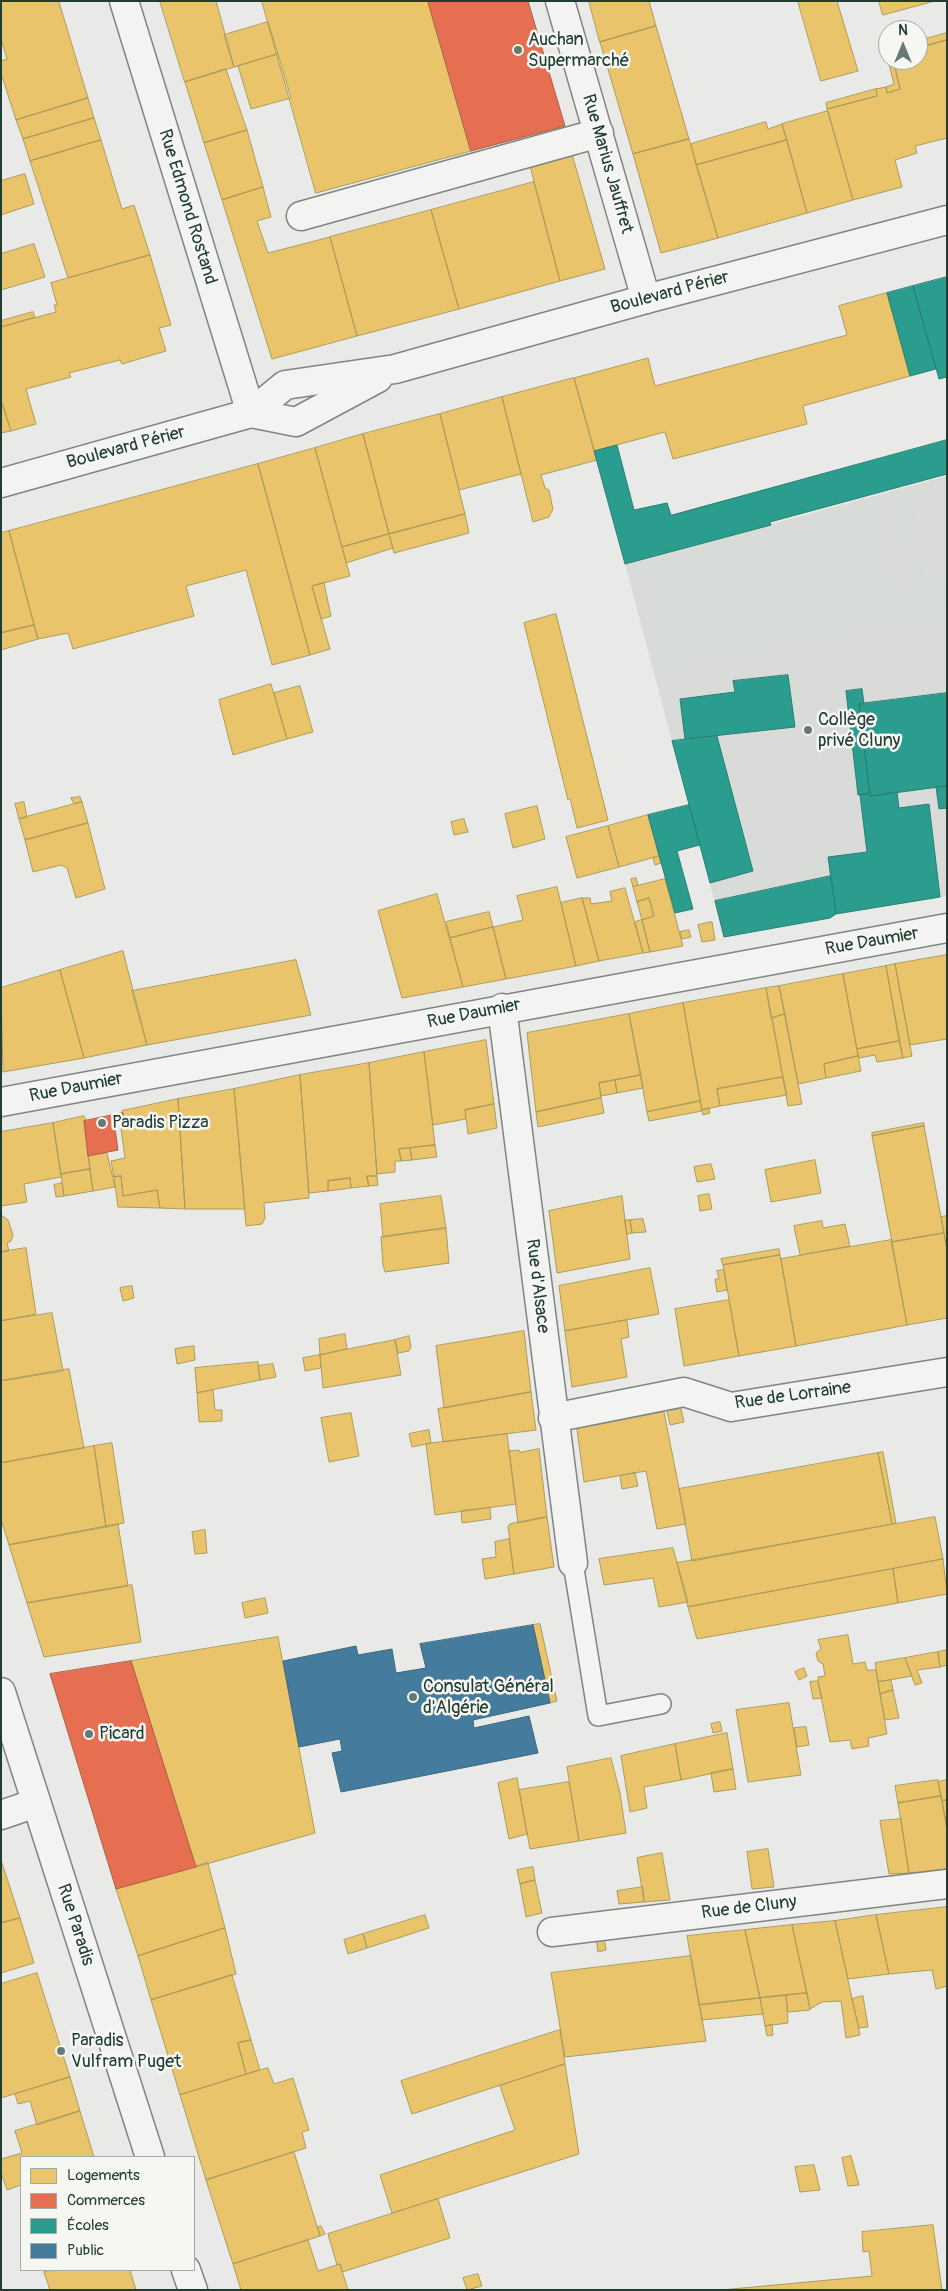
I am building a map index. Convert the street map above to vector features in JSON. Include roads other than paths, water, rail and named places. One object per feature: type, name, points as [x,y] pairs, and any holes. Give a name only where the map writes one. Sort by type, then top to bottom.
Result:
[{"type":"street","name":"Rue Edmond Rostand","points":[[124,1],[251,413]]},
{"type":"street","name":"Rue Marius Jauffret","points":[[560,1],[646,299]]},
{"type":"street","points":[[301,216],[598,133]]},
{"type":"street","name":"Boulevard Périer","points":[[1,483],[251,413],[285,385],[395,369],[646,299],[947,220]]},
{"type":"street","name":"Boulevard Périer","points":[[251,413],[296,422],[395,369]]},
{"type":"street","name":"Rue Daumier","points":[[1,1102],[502,1008],[947,928]]},
{"type":"street","name":"Rue d'Alsace","points":[[502,1008],[573,1563]]},
{"type":"street","name":"Rue de Lorraine","points":[[553,1418],[684,1392],[731,1407],[947,1372]]},
{"type":"street","name":"Rue Paradis","points":[[1,1692],[150,2156]]},
{"type":"street","points":[[1,1815],[36,1803]]},
{"type":"street","name":"Rue de Cluny","points":[[552,1932],[947,1884]]},
{"type":"street","points":[[186,2271],[193,2290]]},
{"type":"lane","points":[[573,1563],[598,1716],[661,1704]]},
{"type":"place","name":"Auchan Supermarché","points":[[518,50]]},
{"type":"place","name":"Collège privé Cluny","points":[[808,730]]},
{"type":"place","name":"Paradis Pizza","points":[[102,1123]]},
{"type":"place","name":"Consulat Général d'Algérie","points":[[413,1697]]},
{"type":"place","name":"Picard","points":[[89,1734]]},
{"type":"place","name":"Paradis Vulfram Puget","points":[[61,2051]]}]
